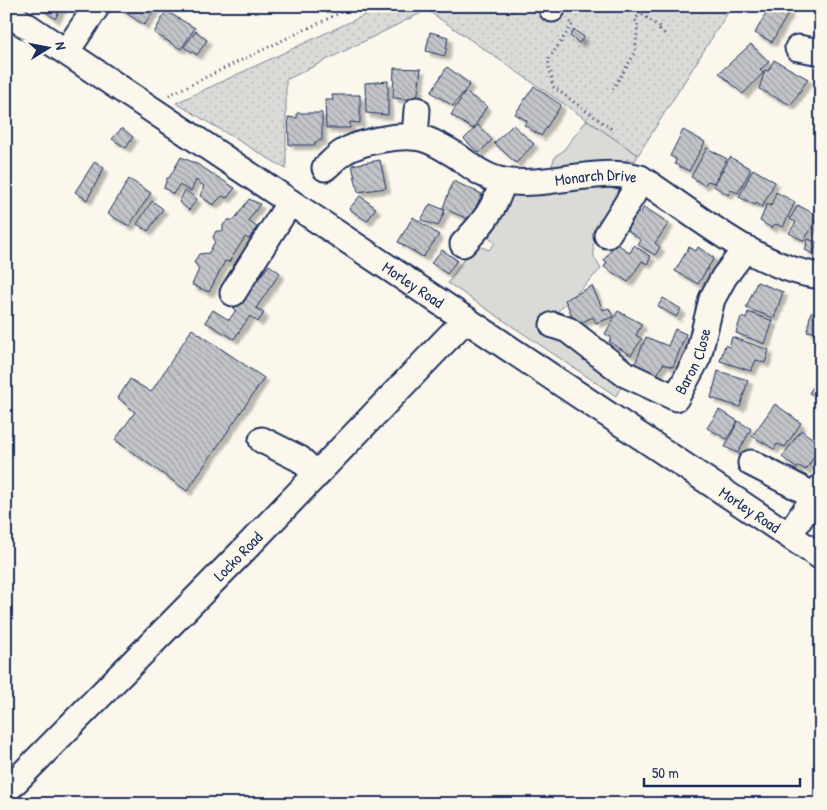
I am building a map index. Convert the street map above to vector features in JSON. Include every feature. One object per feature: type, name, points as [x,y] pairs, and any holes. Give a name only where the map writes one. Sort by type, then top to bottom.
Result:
[{"type":"street","points":[[66,52],[97,6]]},
{"type":"street","name":"Morley Road","points":[[6,12],[821,557]]},
{"type":"street","points":[[416,137],[418,110]]},
{"type":"street","name":"Monarch Drive","points":[[325,168],[343,152],[376,140],[416,137],[436,144],[481,173],[503,181],[537,182],[599,174],[625,174],[640,178],[746,248],[774,264],[821,276]]},
{"type":"street","points":[[606,234],[633,194],[640,178]]},
{"type":"street","points":[[463,244],[488,217],[499,196],[503,181]]},
{"type":"street","points":[[233,293],[290,202]]},
{"type":"street","name":"Baron Close","points":[[553,325],[568,330],[625,374],[676,398],[698,357],[712,299],[724,277],[746,248]]},
{"type":"street","name":"Locko Road","points":[[6,791],[317,475],[466,319]]},
{"type":"street","points":[[262,440],[300,458],[317,475]]},
{"type":"street","points":[[751,463],[818,492],[789,535]]},
{"type":"path","points":[[145,106],[354,6]]},
{"type":"path","points":[[630,6],[661,28],[660,30],[665,34]]},
{"type":"path","points":[[552,7],[573,24],[548,60],[553,87],[613,130]]},
{"type":"path","points":[[613,89],[635,53],[638,23],[636,20],[640,13]]},
{"type":"shaded area","points":[[384,6],[732,6],[638,155],[427,10],[286,80],[286,169],[176,103]]},
{"type":"shaded area","points":[[587,120],[638,155],[635,161],[627,159],[624,164],[554,171],[551,167],[556,155],[562,152]]},
{"type":"shaded area","points":[[620,184],[621,191],[593,245],[594,257],[601,269],[541,328],[623,384],[616,396],[448,283],[472,247],[479,246],[489,250],[495,243],[490,239],[489,233],[511,192]]},
{"type":"building","points":[[38,6],[62,6],[55,19]]},
{"type":"building","points":[[116,6],[158,6],[144,25]]},
{"type":"building","points":[[770,6],[780,6],[789,12],[772,42],[755,33]]},
{"type":"building","points":[[166,11],[195,28],[181,49],[154,33]]},
{"type":"building","points":[[574,30],[584,37],[579,43],[570,36]]},
{"type":"building","points":[[196,31],[207,40],[197,55],[184,47]]},
{"type":"building","points":[[430,32],[448,37],[445,56],[426,51]]},
{"type":"building","points":[[751,44],[769,62],[760,70],[763,73],[743,94],[719,73]]},
{"type":"building","points":[[774,60],[808,79],[791,105],[759,89],[765,70],[768,71]]},
{"type":"building","points":[[447,67],[470,84],[453,106],[431,92]]},
{"type":"building","points":[[394,68],[421,69],[417,100],[393,98]]},
{"type":"building","points":[[388,81],[388,115],[366,113],[365,83]]},
{"type":"building","points":[[534,86],[561,105],[541,136],[524,125],[527,121],[515,114]]},
{"type":"building","points":[[465,92],[487,106],[473,129],[451,115]]},
{"type":"building","points":[[332,95],[360,95],[360,123],[350,122],[350,128],[326,128],[325,100],[333,100]]},
{"type":"building","points":[[297,113],[322,113],[322,140],[315,142],[315,145],[289,145],[288,117],[297,118]]},
{"type":"building","points":[[478,125],[492,140],[479,153],[464,139]]},
{"type":"building","points":[[513,125],[534,144],[516,163],[494,143]]},
{"type":"building","points":[[122,128],[133,137],[126,148],[112,139]]},
{"type":"building","points":[[683,130],[705,142],[689,171],[675,164],[676,159],[670,156]]},
{"type":"building","points":[[707,148],[727,159],[714,183],[708,181],[704,185],[691,177]]},
{"type":"building","points":[[181,157],[197,164],[235,188],[227,198],[222,196],[213,205],[200,196],[204,186],[196,180],[191,191],[179,185],[173,194],[164,188],[167,178],[169,178]]},
{"type":"building","points":[[730,157],[751,169],[738,193],[731,190],[728,195],[714,186]]},
{"type":"building","points":[[380,160],[386,188],[358,192],[352,165]]},
{"type":"building","points":[[95,161],[104,168],[87,200],[75,192]]},
{"type":"building","points":[[753,169],[775,182],[762,207],[739,197]]},
{"type":"building","points":[[129,179],[151,193],[129,226],[108,214]]},
{"type":"building","points":[[453,181],[482,194],[470,220],[443,208]]},
{"type":"building","points":[[185,190],[197,199],[189,210],[179,202]]},
{"type":"building","points":[[776,192],[795,202],[783,227],[775,224],[772,228],[760,221],[767,204],[771,206]]},
{"type":"building","points":[[360,196],[376,208],[367,221],[349,209]]},
{"type":"building","points":[[249,199],[260,204],[248,221],[257,227],[249,239],[245,237],[229,262],[225,261],[209,292],[192,285],[199,269],[194,262],[199,254],[209,253],[215,241],[213,237],[216,231],[223,231],[223,225],[228,220],[234,220]]},
{"type":"building","points":[[152,201],[163,209],[148,231],[137,224]]},
{"type":"building","points":[[430,204],[445,210],[438,226],[421,220]]},
{"type":"building","points":[[798,205],[818,216],[804,241],[789,233],[796,222],[790,219]]},
{"type":"building","points":[[644,207],[669,223],[655,243],[660,247],[655,255],[638,245],[641,240],[627,230],[636,211],[640,214]]},
{"type":"building","points":[[413,217],[439,235],[423,257],[398,242]]},
{"type":"building","points":[[808,239],[817,242],[813,254],[805,250]]},
{"type":"building","points":[[616,243],[630,253],[634,245],[651,257],[647,264],[642,261],[628,282],[604,267],[607,262],[604,260]]},
{"type":"building","points":[[689,247],[696,251],[698,247],[714,258],[698,284],[675,271]]},
{"type":"building","points":[[442,250],[457,260],[447,274],[431,263]]},
{"type":"building","points":[[269,265],[280,273],[256,308],[264,313],[258,322],[250,316],[234,339],[205,322],[213,310],[229,320],[236,310],[233,307],[237,300],[241,302]]},
{"type":"building","points":[[757,282],[783,292],[774,318],[746,308]]},
{"type":"building","points":[[592,286],[603,310],[609,308],[613,317],[596,323],[593,317],[576,325],[565,300]]},
{"type":"building","points":[[663,298],[681,309],[676,317],[658,306]]},
{"type":"building","points":[[821,310],[821,334],[807,331],[811,312],[819,314]]},
{"type":"building","points":[[618,311],[642,324],[636,335],[642,339],[631,355],[609,342],[611,337],[605,334]]},
{"type":"building","points":[[748,312],[773,321],[765,344],[736,333],[741,317],[746,319]]},
{"type":"building","points":[[192,329],[264,378],[187,491],[115,440],[135,412],[118,398],[130,379],[151,392]]},
{"type":"building","points":[[675,329],[686,334],[673,367],[663,364],[657,375],[634,366],[646,337],[668,346]]},
{"type":"building","points":[[732,337],[769,350],[765,363],[756,360],[751,371],[720,361],[725,345],[729,347]]},
{"type":"building","points":[[821,369],[821,399],[809,393],[817,381],[814,379]]},
{"type":"building","points":[[718,371],[748,380],[740,407],[711,398]]},
{"type":"building","points":[[775,404],[801,423],[785,447],[777,444],[774,449],[752,436]]},
{"type":"building","points":[[719,410],[738,421],[727,439],[707,428]]},
{"type":"building","points":[[738,421],[751,429],[738,453],[725,447]]},
{"type":"building","points":[[801,430],[821,445],[806,470],[799,466],[797,469],[782,457]]}]
